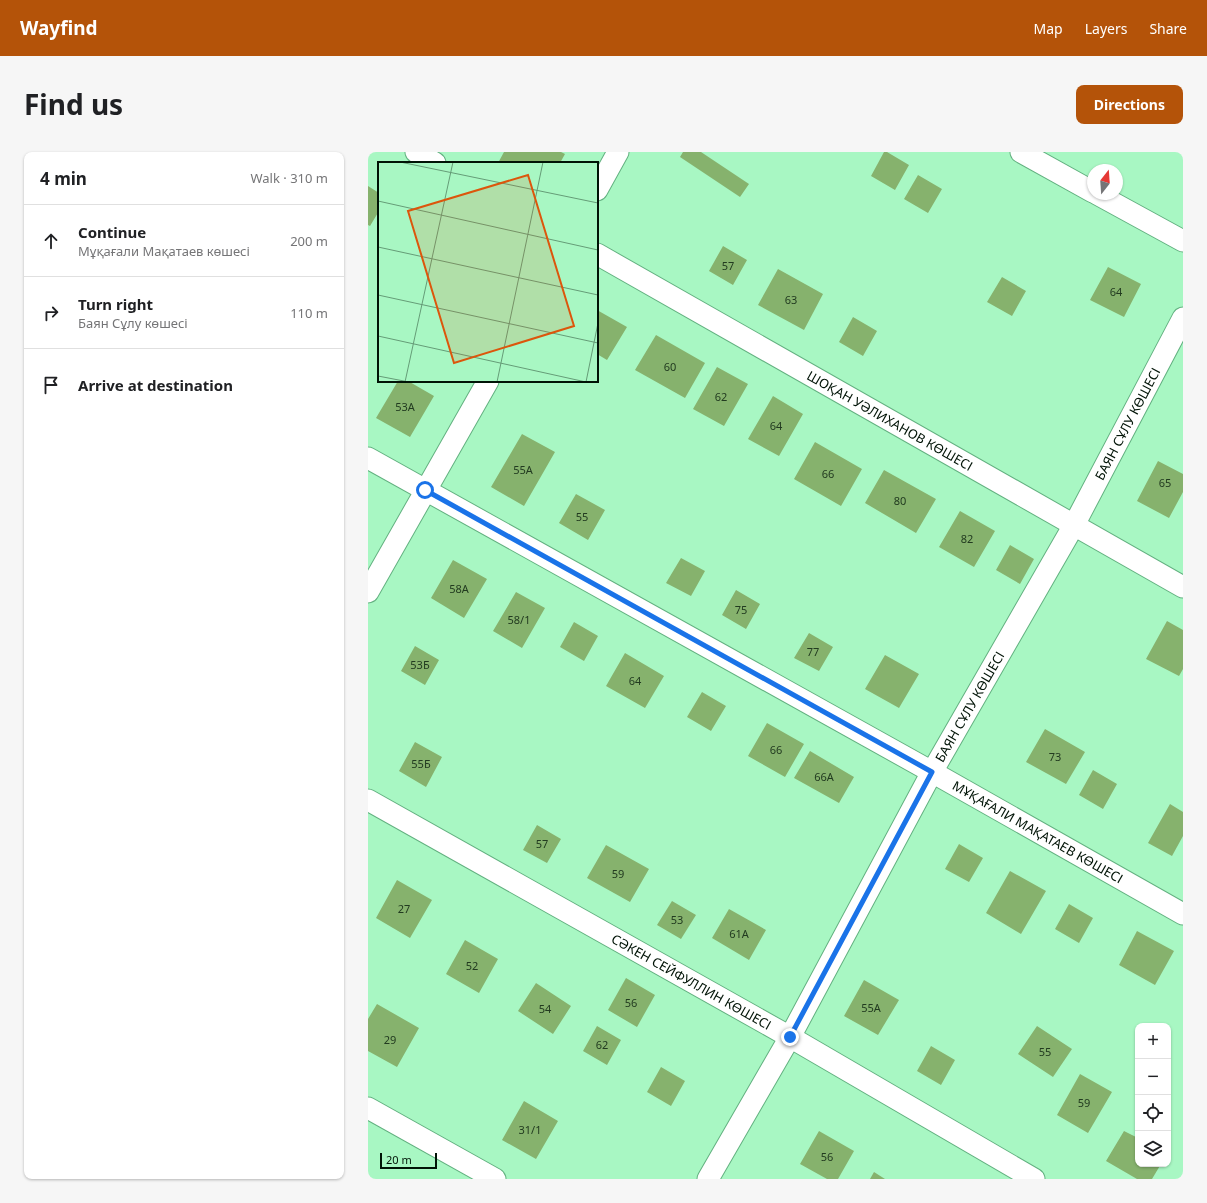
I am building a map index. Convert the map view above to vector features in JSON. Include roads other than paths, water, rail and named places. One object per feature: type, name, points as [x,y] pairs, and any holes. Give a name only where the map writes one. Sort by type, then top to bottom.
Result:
[{"type":"street","points":[[416,152],[433,162]]},
{"type":"street","points":[[598,188],[618,152]]},
{"type":"street","points":[[1021,152],[1087,189]]},
{"type":"street","points":[[1108,200],[1183,241]]},
{"type":"street","name":"ШОҚАН УӘЛИХАНОВ КӨШЕСІ","points":[[598,255],[1183,587]]},
{"type":"street","name":"БАЯН СҰЛУ КӨШЕСІ","points":[[708,1179],[790,1037],[932,772],[1074,525],[1183,318]]},
{"type":"street","points":[[368,592],[487,382]]},
{"type":"street","name":"МҰҚАҒАЛИ МАҚАТАЕВ КӨШЕСІ","points":[[368,458],[932,772],[1183,914]]},
{"type":"street","name":"СӘКЕН СЕЙФУЛЛИН КӨШЕСІ","points":[[368,800],[790,1037],[1034,1179]]},
{"type":"street","points":[[368,1108],[495,1179]]}]
